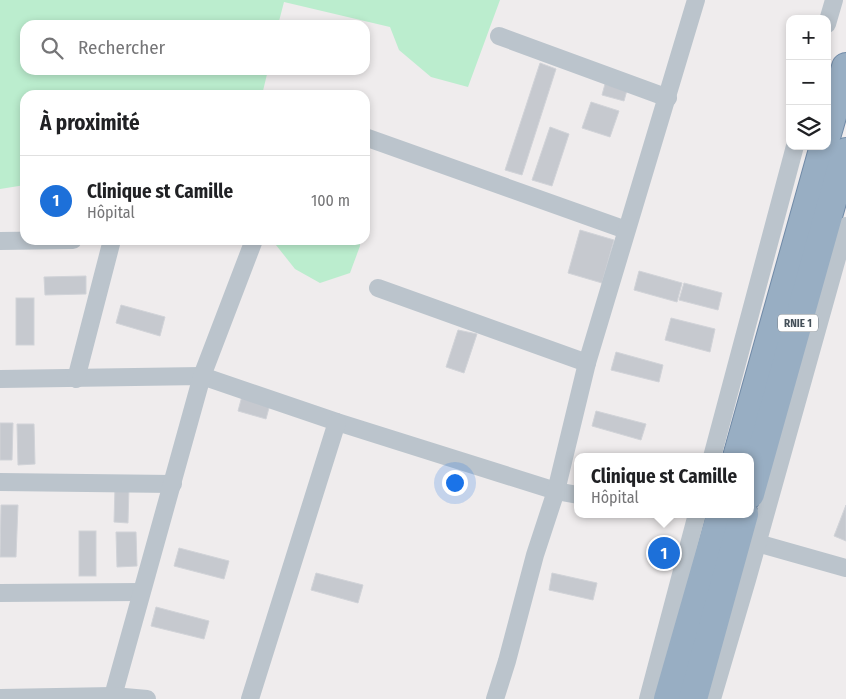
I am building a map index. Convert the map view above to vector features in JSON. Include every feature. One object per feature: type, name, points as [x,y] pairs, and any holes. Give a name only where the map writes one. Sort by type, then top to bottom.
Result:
[{"type":"highway","points":[[831,120],[846,67]]},
{"type":"highway","name":"RNIE 1","points":[[738,453],[823,150]]},
{"type":"highway","name":"RNIE 1","points":[[754,480],[846,152]]},
{"type":"highway","points":[[668,699],[700,518]]},
{"type":"highway","points":[[693,699],[743,518]]},
{"type":"street","points":[[495,699],[535,554],[556,491],[587,363],[696,0]]},
{"type":"street","points":[[830,15],[834,0]]},
{"type":"street","points":[[499,36],[668,98]]},
{"type":"street","points":[[370,139],[626,230]]},
{"type":"street","points":[[713,453],[794,150]]},
{"type":"street","points":[[712,699],[846,226]]},
{"type":"street","points":[[0,241],[20,241]]},
{"type":"street","points":[[76,379],[111,245]]},
{"type":"street","points":[[112,696],[202,376],[252,245]]},
{"type":"street","points":[[378,288],[587,363]]},
{"type":"street","points":[[0,379],[202,376],[337,422],[556,491],[574,494]]},
{"type":"street","points":[[250,699],[337,422]]},
{"type":"street","points":[[0,482],[173,484]]},
{"type":"street","points":[[648,699],[700,518]]},
{"type":"street","points":[[757,543],[846,568]]},
{"type":"street","points":[[0,593],[141,592]]},
{"type":"street","points":[[0,698],[112,696],[147,699]]},
{"type":"green space","points":[[0,0],[500,0],[468,87],[431,77],[399,50],[390,27],[370,22],[370,20],[360,20],[284,2],[279,20],[20,20],[20,75],[267,75],[263,90],[20,90],[20,186],[0,189]]},
{"type":"green space","points":[[276,245],[360,245],[350,273],[320,283],[295,269]]},
{"type":"building","points":[[540,63],[556,69],[522,175],[505,170]]},
{"type":"building","points":[[605,84],[627,90],[624,101],[602,95]]},
{"type":"building","points":[[591,102],[619,111],[610,137],[582,128]]},
{"type":"building","points":[[550,127],[569,134],[552,186],[532,180]]},
{"type":"building","points":[[580,230],[614,240],[602,283],[568,273]]},
{"type":"building","points":[[639,271],[682,283],[677,302],[634,290]]},
{"type":"building","points":[[86,276],[86,294],[45,295],[44,277]]},
{"type":"building","points":[[684,283],[722,293],[718,310],[679,300]]},
{"type":"building","points":[[16,298],[34,298],[34,345],[16,345]]},
{"type":"building","points":[[121,305],[165,317],[160,336],[116,323]]},
{"type":"building","points":[[671,318],[715,329],[710,352],[665,340]]},
{"type":"building","points":[[458,330],[477,334],[464,373],[446,367]]},
{"type":"building","points":[[616,352],[663,365],[659,382],[611,370]]},
{"type":"building","points":[[242,396],[270,404],[266,419],[238,411]]},
{"type":"building","points":[[596,411],[646,424],[641,440],[592,426]]},
{"type":"building","points":[[0,423],[13,423],[12,460],[0,460]]},
{"type":"building","points":[[17,424],[34,424],[35,464],[18,465]]},
{"type":"building","points":[[115,486],[129,487],[128,523],[114,522]]},
{"type":"building","points":[[1,505],[18,505],[16,557],[0,557]]},
{"type":"building","points":[[846,505],[846,541],[834,536]]},
{"type":"building","points":[[79,531],[96,531],[96,576],[79,576]]},
{"type":"building","points":[[116,532],[136,532],[137,566],[117,567]]},
{"type":"building","points":[[179,548],[229,561],[224,579],[174,566]]},
{"type":"building","points":[[316,573],[363,585],[358,603],[311,590]]},
{"type":"building","points":[[552,573],[597,583],[593,600],[549,590]]},
{"type":"building","points":[[156,607],[209,621],[204,639],[151,626]]},
{"type":"place","name":"Clinique st Camille","points":[[664,553]]}]
